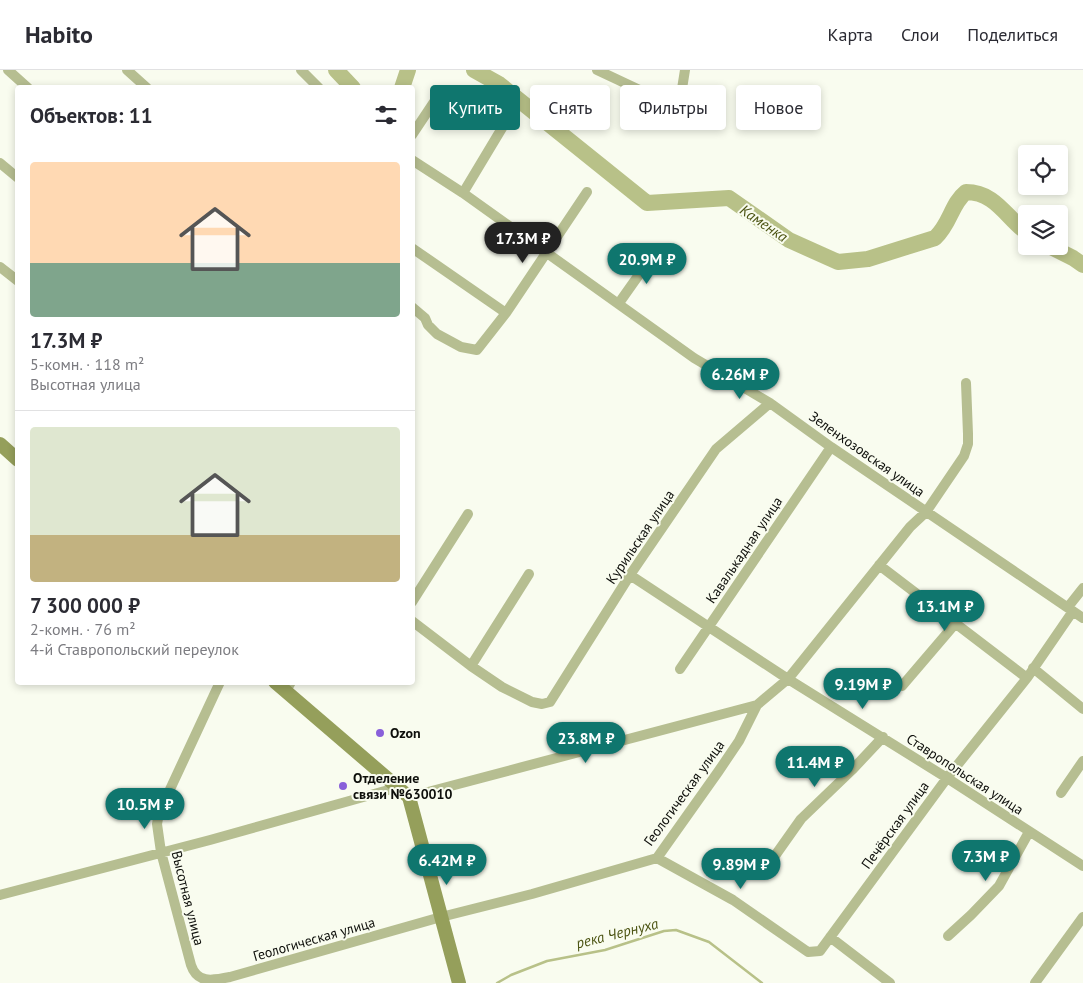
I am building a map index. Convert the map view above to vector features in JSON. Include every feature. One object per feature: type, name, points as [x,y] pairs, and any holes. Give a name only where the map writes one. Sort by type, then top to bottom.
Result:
[{"type":"street","points":[[8,70],[25,85]]},
{"type":"street","points":[[127,70],[144,85]]},
{"type":"street","points":[[301,70],[316,85]]},
{"type":"street","points":[[597,70],[646,93],[681,95],[684,70]]},
{"type":"street","points":[[415,130],[430,108]]},
{"type":"street","points":[[463,193],[501,130]]},
{"type":"street","name":"Зеленхозовская улица","points":[[415,162],[463,193],[694,358],[770,404],[1083,618]]},
{"type":"street","points":[[0,163],[15,176]]},
{"type":"street","points":[[415,310],[425,318],[428,325],[437,334],[461,347],[477,350],[506,313],[587,192]]},
{"type":"street","points":[[415,250],[506,313]]},
{"type":"street","points":[[619,303],[655,252]]},
{"type":"street","points":[[0,267],[15,279]]},
{"type":"street","name":"Геологическая улица","points":[[198,981],[204,982],[230,977],[657,858],[718,772],[739,740],[757,706],[788,679],[910,527],[926,512],[964,456],[968,444],[966,383]]},
{"type":"street","name":"Курильская улица","points":[[470,666],[502,688],[532,702],[542,704],[550,702],[630,575],[716,448],[770,404]]},
{"type":"street","points":[[0,444],[15,457]]},
{"type":"street","name":"Кавалькадная улица","points":[[680,669],[831,447]]},
{"type":"street","points":[[415,597],[468,514]]},
{"type":"street","points":[[879,565],[1026,678]]},
{"type":"street","points":[[415,623],[470,666],[529,574]]},
{"type":"street","name":"Ставропольская улица","points":[[630,575],[788,679],[882,736],[1083,866]]},
{"type":"street","name":"Печёрская улица","points":[[657,858],[733,900],[808,952],[820,951],[947,778],[1026,678],[1083,588]]},
{"type":"street","points":[[902,686],[955,624]]},
{"type":"street","points":[[1033,668],[1083,709]]},
{"type":"street","name":"Высотная улица","points":[[198,981],[193,975],[161,852],[157,824],[159,813],[219,685]]},
{"type":"street","points":[[284,685],[404,792],[459,983]]},
{"type":"street","points":[[0,895],[161,852],[757,706]]},
{"type":"street","points":[[772,860],[801,819],[852,770],[882,736]]},
{"type":"street","points":[[1061,793],[1083,760]]},
{"type":"street","points":[[948,936],[999,886],[1029,832]]},
{"type":"street","points":[[1035,983],[1083,917]]},
{"type":"street","points":[[830,937],[890,983]]},
{"type":"waterway","name":"Каменка","points":[[336,70],[350,85]]},
{"type":"waterway","name":"Каменка","points":[[403,85],[408,70]]},
{"type":"waterway","name":"Каменка","points":[[474,70],[499,84],[647,203],[729,198],[789,240],[838,262],[868,259],[935,238],[957,202],[966,192],[985,196],[999,206],[1018,225]]},
{"type":"waterway","name":"Каменка","points":[[1067,255],[1083,265]]},
{"type":"waterway","name":"река Чернуха","points":[[497,983],[511,975],[547,961],[605,950],[664,931],[676,930],[709,942],[762,983]]},
{"type":"place","name":"Ozon","points":[[380,733]]},
{"type":"place","name":"Отделение связи №630010","points":[[343,786]]}]
